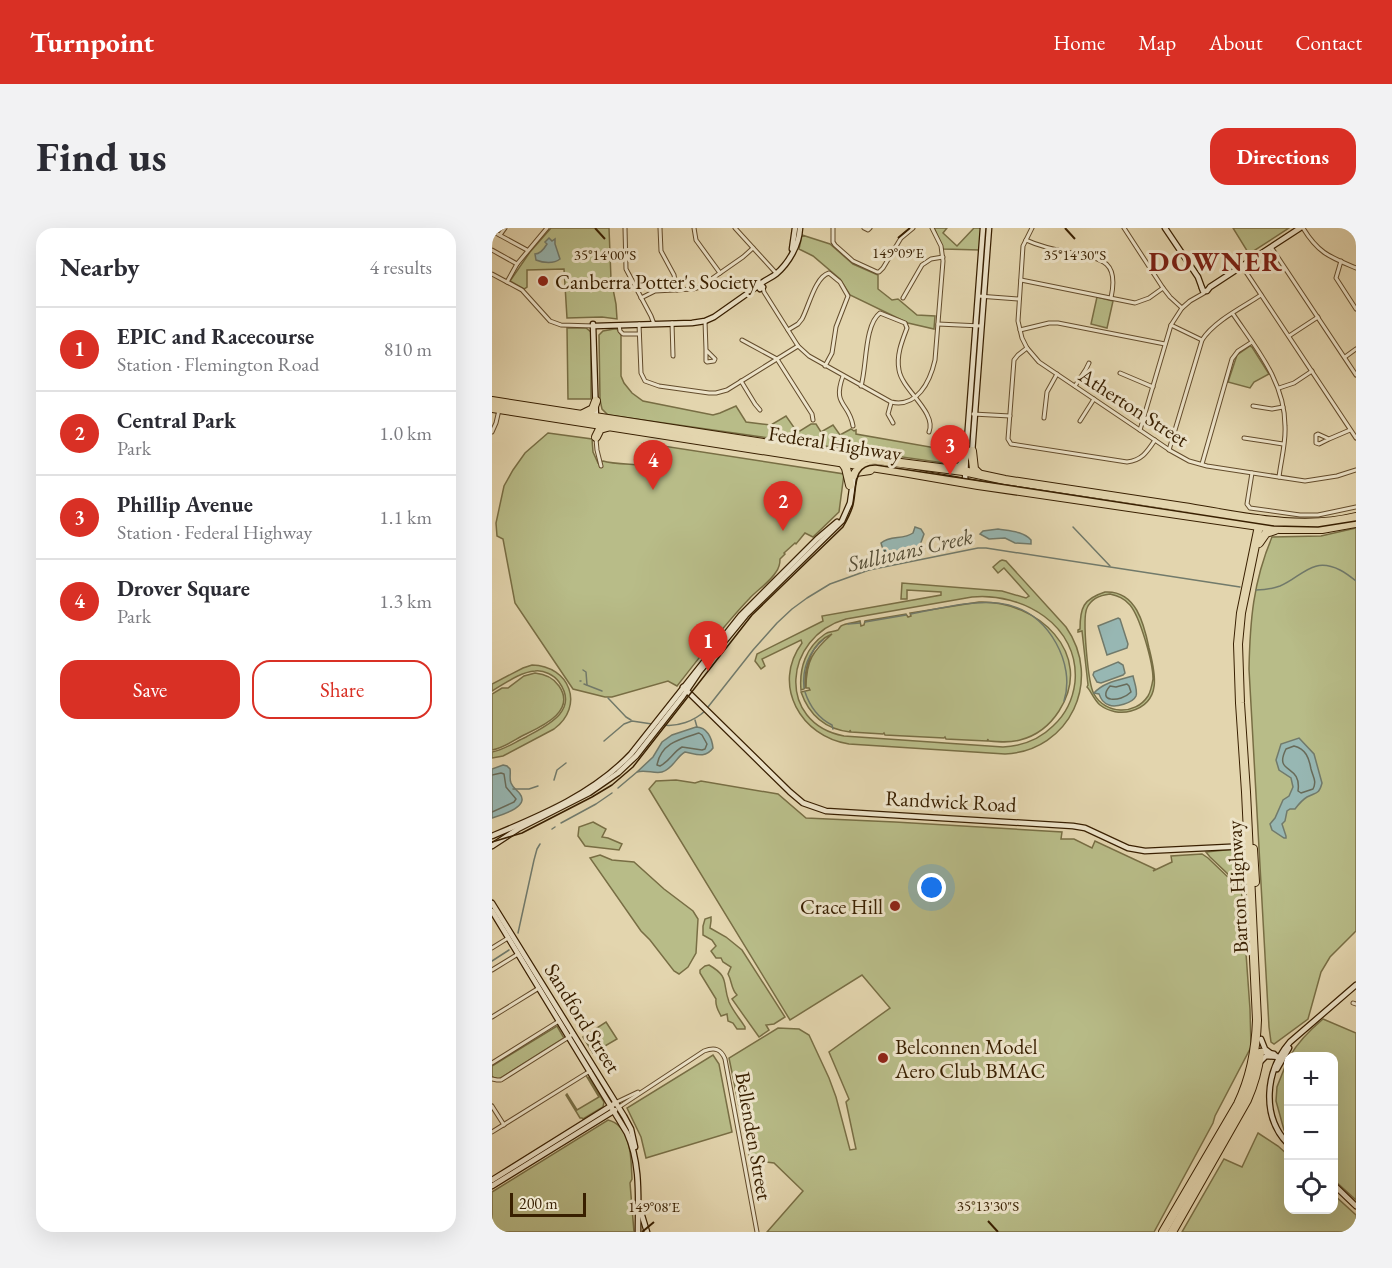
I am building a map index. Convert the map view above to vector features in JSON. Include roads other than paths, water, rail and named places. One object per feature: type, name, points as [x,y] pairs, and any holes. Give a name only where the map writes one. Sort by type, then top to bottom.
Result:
[{"type":"highway","points":[[580,415],[590,411],[596,401]]},
{"type":"highway","points":[[596,401],[607,422],[596,437]]},
{"type":"highway","name":"Federal Highway","points":[[496,405],[580,415],[593,422]]},
{"type":"highway","name":"Federal Highway","points":[[496,405],[593,422],[607,422],[855,461],[967,483],[1246,524],[1261,523]]},
{"type":"highway","points":[[593,422],[596,437]]},
{"type":"highway","name":"Federal Highway","points":[[607,422],[842,462],[932,467],[968,472],[1261,523],[1280,529],[1322,529],[1356,523]]},
{"type":"highway","points":[[932,467],[938,465],[959,468],[969,453]]},
{"type":"highway","points":[[969,453],[974,469],[979,474]]},
{"type":"highway","points":[[842,462],[846,468],[850,486]]},
{"type":"highway","points":[[854,475],[856,472],[866,470],[890,473],[898,471]]},
{"type":"highway","points":[[1261,523],[1309,524],[1356,517]]},
{"type":"highway","name":"Barton Highway","points":[[1261,523],[1241,613],[1238,645],[1250,845],[1248,860],[1257,1020],[1270,1056]]},
{"type":"highway","points":[[1246,524],[1253,530],[1257,542],[1269,531],[1280,529]]},
{"type":"highway","name":"Barton Highway","points":[[1257,542],[1245,619],[1243,665],[1250,845],[1260,980],[1261,1039],[1270,1056]]},
{"type":"highway","name":"Barton Highway","points":[[1166,1231],[1254,1084],[1258,1069],[1270,1056]]},
{"type":"highway","name":"Barton Highway","points":[[1229,1127],[1248,1083],[1270,1056]]},
{"type":"main road","points":[[792,253],[795,228]]},
{"type":"main road","points":[[593,422],[596,401],[594,325],[705,321],[721,313],[748,293],[761,288],[777,273],[792,253],[800,228]]},
{"type":"main road","points":[[967,483],[984,228]]},
{"type":"main road","points":[[981,296],[989,228]]},
{"type":"main road","points":[[1165,228],[1205,288],[1220,282],[1302,228]]},
{"type":"main road","points":[[492,846],[518,829],[589,793],[611,779],[636,756],[684,689],[746,615],[842,521],[850,503],[855,461]]},
{"type":"main road","points":[[727,637],[747,609],[817,538],[839,520],[848,501],[855,461]]},
{"type":"main road","name":"Randwick Road","points":[[684,689],[800,801],[814,808],[826,811],[1073,826],[1085,828],[1128,848],[1145,851],[1250,845]]},
{"type":"main road","points":[[492,836],[535,818],[597,784],[622,763],[655,728]]},
{"type":"main road","points":[[1234,846],[1248,833]]},
{"type":"main road","points":[[1234,846],[1244,850],[1248,860]]},
{"type":"main road","name":"Sandford Street","points":[[492,903],[592,1069],[629,1124],[633,1135],[635,1156],[638,1232]]},
{"type":"main road","name":"Sandford Street","points":[[492,911],[511,937]]},
{"type":"main road","points":[[1284,1138],[1276,1127],[1271,1112],[1269,1083],[1275,1069],[1283,1053],[1355,985]]},
{"type":"main road","points":[[1275,1069],[1274,1061],[1270,1056],[1283,1053]]},
{"type":"main road","points":[[492,1180],[517,1168],[604,1116],[615,1106]]},
{"type":"main road","points":[[492,1186],[615,1106]]},
{"type":"main road","name":"Sandford Street","points":[[615,1106],[635,1156]]},
{"type":"main road","points":[[604,1116],[611,1116],[625,1128]]},
{"type":"main road","points":[[1338,1189],[1356,1206]]},
{"type":"main road","name":"Sandford Street","points":[[638,1204],[647,1232]]},
{"type":"street","points":[[500,235],[505,228]]},
{"type":"street","points":[[507,282],[527,250],[547,228]]},
{"type":"street","points":[[625,228],[626,269],[654,324]]},
{"type":"street","points":[[660,228],[661,251],[674,275],[677,290]]},
{"type":"street","points":[[694,228],[696,240],[720,273]]},
{"type":"street","points":[[735,228],[777,273]]},
{"type":"street","points":[[833,228],[835,245],[853,261],[877,272],[881,271],[903,235],[913,228]]},
{"type":"street","points":[[864,228],[868,230],[870,228]]},
{"type":"street","points":[[761,288],[798,346],[813,360],[891,402],[907,403],[915,398],[934,366],[942,257],[941,246],[932,228]]},
{"type":"street","name":"Atherton Street","points":[[1032,228],[1023,246],[1018,321],[1027,348],[1039,362],[1184,458],[1202,464],[1305,481],[1337,476],[1356,470]]},
{"type":"street","points":[[1124,228],[1163,288],[1182,308]]},
{"type":"street","points":[[1302,228],[1321,251],[1356,267]]},
{"type":"street","points":[[492,231],[527,250]]},
{"type":"street","points":[[1026,240],[1044,248],[1088,256],[1102,261],[1109,267],[1113,276],[1111,298]]},
{"type":"street","points":[[1271,247],[1356,375]]},
{"type":"street","points":[[641,298],[655,291],[697,289],[753,248]]},
{"type":"street","points":[[492,250],[517,264]]},
{"type":"street","points":[[903,298],[922,265],[931,259],[942,257]]},
{"type":"street","points":[[1341,261],[1336,278],[1356,309]]},
{"type":"street","points":[[1242,266],[1356,438]]},
{"type":"street","points":[[492,274],[522,290],[550,321],[561,325],[594,325]]},
{"type":"street","points":[[788,330],[802,319],[818,283],[825,274],[831,274],[840,282],[848,296],[836,327],[832,353],[825,366]]},
{"type":"street","points":[[1021,280],[1130,302],[1149,298],[1163,288]]},
{"type":"street","points":[[1140,430],[1171,325],[1182,308],[1205,288]]},
{"type":"street","points":[[1169,450],[1202,340],[1211,328],[1261,295]]},
{"type":"street","points":[[981,296],[1019,299]]},
{"type":"street","points":[[861,386],[869,334],[876,316],[880,313],[905,323],[907,326],[900,349],[898,368],[902,379],[930,422],[929,432]]},
{"type":"street","points":[[1233,314],[1270,370],[1278,388],[1285,426],[1279,477]]},
{"type":"street","points":[[1289,336],[1318,317]]},
{"type":"street","points":[[705,321],[705,350]]},
{"type":"street","points":[[672,323],[673,356]]},
{"type":"street","points":[[1020,330],[1058,323],[1165,344]]},
{"type":"street","points":[[639,324],[641,373],[644,379],[648,383],[686,390],[713,393],[727,390],[798,346]]},
{"type":"street","points":[[938,324],[979,326]]},
{"type":"street","points":[[619,325],[623,334],[639,334]]},
{"type":"street","points":[[1171,325],[1202,340]]},
{"type":"street","points":[[742,340],[777,359],[812,414],[813,420]]},
{"type":"street","points":[[1202,464],[1232,358],[1252,342]]},
{"type":"street","points":[[1027,348],[1014,360],[1009,442],[1014,445],[1127,462],[1142,457],[1155,440]]},
{"type":"street","points":[[1344,357],[1356,349]]},
{"type":"street","points":[[1075,386],[1089,363]]},
{"type":"street","points":[[1278,388],[1294,383],[1312,371]]},
{"type":"street","points":[[1120,373],[1153,387]]},
{"type":"street","points":[[1044,418],[1047,392],[1057,374]]},
{"type":"street","points":[[843,376],[839,395],[852,418],[853,426]]},
{"type":"street","points":[[741,381],[760,410]]},
{"type":"street","points":[[1080,421],[1094,399]]},
{"type":"street","points":[[891,402],[888,414],[893,423]]},
{"type":"street","points":[[493,430],[496,405]]},
{"type":"street","points":[[1253,406],[1272,409],[1283,407]]},
{"type":"street","points":[[972,414],[1010,416]]},
{"type":"street","points":[[492,420],[493,430]]},
{"type":"street","points":[[1329,439],[1350,430]]},
{"type":"street","points":[[596,437],[602,466]]},
{"type":"street","points":[[1244,438],[1283,444]]},
{"type":"street","points":[[1252,473],[1248,507],[1300,515],[1318,515],[1356,507]]},
{"type":"street","points":[[492,948],[511,937]]},
{"type":"street","points":[[492,970],[520,952]]},
{"type":"street","points":[[492,1017],[541,986]]},
{"type":"street","points":[[492,1064],[563,1021]]},
{"type":"street","points":[[492,1079],[501,1080],[571,1035]]},
{"type":"street","name":"Bellenden Street","points":[[615,1106],[705,1051],[716,1049],[721,1052],[725,1059],[757,1232]]},
{"type":"street","points":[[492,1132],[592,1069]]},
{"type":"street","points":[[492,1106],[504,1125]]},
{"type":"water","points":[[549,238],[552,241],[555,239],[560,259],[548,263],[536,260],[535,254],[543,249]]},
{"type":"water","points":[[915,527],[921,529],[924,534],[920,545],[923,549],[881,557],[883,550],[881,543],[888,539],[909,535],[913,533]]},
{"type":"water","points":[[998,529],[1024,535],[1031,540],[1031,544],[1015,543],[1005,538],[989,539],[980,534],[983,531]]},
{"type":"water","points":[[1118,618],[1128,644],[1127,648],[1107,655],[1098,626]]},
{"type":"water","points":[[1118,662],[1123,665],[1125,673],[1123,675],[1101,683],[1097,682],[1093,675],[1094,672]]},
{"type":"water","points":[[1133,676],[1136,696],[1128,703],[1109,705],[1102,701],[1099,694],[1094,693],[1107,684]]},
{"type":"water","points":[[696,727],[703,729],[711,740],[713,748],[707,754],[685,752],[662,772],[637,772],[653,757],[662,742],[672,735]]},
{"type":"water","points":[[1299,738],[1314,754],[1322,783],[1318,791],[1305,798],[1295,809],[1287,811],[1282,824],[1286,836],[1284,838],[1272,830],[1270,824],[1293,787],[1291,778],[1279,770],[1276,760],[1281,744]]},
{"type":"water","points":[[503,765],[510,769],[511,783],[522,799],[518,807],[492,818],[492,769]]},
{"type":"waterway","points":[[1073,527],[1110,566]]},
{"type":"waterway","name":"Sullivans Creek","points":[[708,707],[753,650],[792,609],[830,584],[869,570],[986,548],[1240,587]]},
{"type":"waterway","name":"Sullivans Creek","points":[[1256,590],[1280,586],[1308,569],[1322,565],[1340,570],[1356,581]]},
{"type":"waterway","points":[[911,614],[971,603],[1010,605],[1027,612],[1042,624],[1056,643],[1065,664],[1067,679],[1064,701]]},
{"type":"waterway","points":[[865,622],[906,615]]},
{"type":"waterway","points":[[848,624],[860,623]]},
{"type":"waterway","points":[[804,688],[804,674],[808,661],[823,640]]},
{"type":"waterway","points":[[583,670],[586,672],[587,685]]},
{"type":"waterway","points":[[584,684],[602,691]]},
{"type":"waterway","points":[[805,692],[815,712],[832,725],[833,729]]},
{"type":"waterway","points":[[608,698],[631,720]]},
{"type":"waterway","name":"Sullivans Creek","points":[[663,725],[686,722],[705,711]]},
{"type":"waterway","points":[[695,720],[697,727]]},
{"type":"waterway","name":"Sullivans Creek","points":[[604,741],[624,724],[632,721],[652,724]]},
{"type":"waterway","name":"Sullivans Creek","points":[[554,780],[557,770],[566,763]]},
{"type":"waterway","points":[[618,788],[637,772]]},
{"type":"waterway","name":"Sullivans Creek","points":[[513,789],[529,789],[538,786]]},
{"type":"waterway","points":[[561,823],[612,793]]},
{"type":"waterway","points":[[518,933],[534,860],[540,844]]},
{"type":"waterway","points":[[492,961],[509,950]]},
{"type":"tram line","points":[[492,842],[522,833],[592,797],[612,785],[633,767],[752,615],[843,527],[852,508],[859,473],[868,466],[876,465],[1274,526],[1318,527],[1356,521]]},
{"type":"place","name":"Canberra Potter's Society","points":[[543,281]]},
{"type":"place","name":"Phillip Avenue","points":[[950,475]]},
{"type":"place","name":"Drover Square","points":[[653,490]]},
{"type":"place","name":"Central Park","points":[[783,531]]},
{"type":"place","name":"EPIC and Racecourse","points":[[708,671]]},
{"type":"place","name":"Crace Hill","points":[[895,906]]},
{"type":"place","name":"Belconnen Model Aero Club BMAC","points":[[883,1058]]},
{"type":"district","name":"DOWNER","points":[[1216,261]]}]
